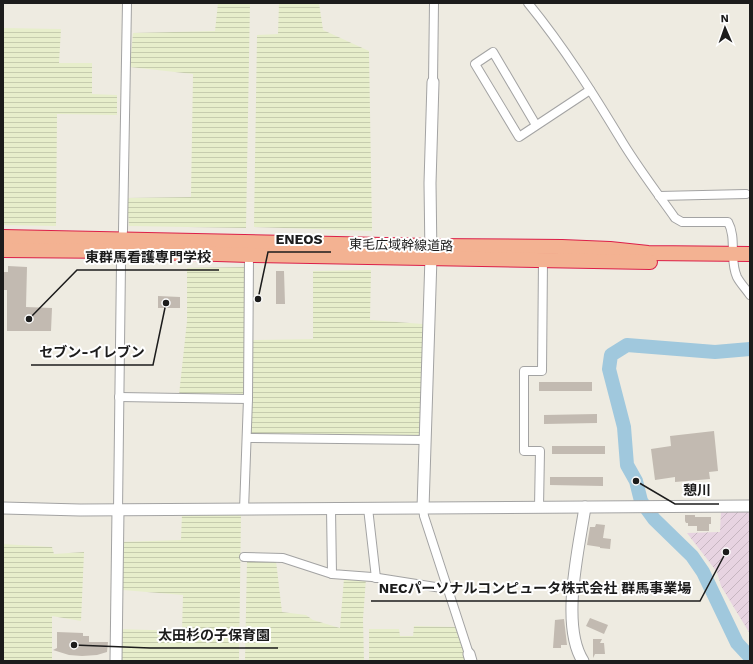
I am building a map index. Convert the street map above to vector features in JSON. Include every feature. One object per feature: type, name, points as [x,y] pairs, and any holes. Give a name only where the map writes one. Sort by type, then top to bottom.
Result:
[{"type":"highway","name":"東毛広域幹線道路","points":[[3,237],[249,255],[562,247],[610,249],[734,259],[750,263]]},
{"type":"highway","name":"東毛広域幹線道路","points":[[3,250],[122,245],[431,251],[544,259],[734,259],[750,254]]},
{"type":"street","points":[[116,661],[119,397],[127,3]]},
{"type":"street","points":[[434,3],[430,183],[431,251],[423,508],[424,516],[470,658]]},
{"type":"street","points":[[528,3],[566,52],[624,144],[675,218],[682,222],[728,222],[732,228],[734,259],[737,276],[750,295]]},
{"type":"street","points":[[536,125],[493,52],[475,64],[519,137],[590,90]]},
{"type":"street","points":[[659,196],[746,194]]},
{"type":"street","points":[[244,510],[248,399],[249,255]]},
{"type":"street","points":[[538,508],[540,451],[524,451],[524,371],[542,371],[544,259]]},
{"type":"street","points":[[119,397],[248,399]]},
{"type":"street","points":[[247,438],[425,440]]},
{"type":"street","points":[[3,508],[244,510],[750,506]]},
{"type":"street","points":[[583,661],[574,639],[571,622],[573,588],[585,507]]},
{"type":"street","points":[[368,508],[376,578]]},
{"type":"street","points":[[331,509],[332,574]]},
{"type":"street","points":[[244,557],[283,558],[332,574],[376,578],[448,589]]},
{"type":"shaded area","points":[[721,510],[750,510],[750,634],[721,586],[717,572],[687,533],[720,532]]},
{"type":"green space","points":[[218,3],[250,3],[246,228],[129,226],[127,198],[191,197],[193,74],[130,67],[133,33],[215,31]]},
{"type":"green space","points":[[279,3],[319,3],[323,30],[369,51],[372,231],[254,227],[257,35],[278,34]]},
{"type":"green space","points":[[3,28],[61,29],[59,63],[92,63],[92,94],[117,95],[117,115],[57,114],[56,226],[3,225]]},
{"type":"green space","points":[[247,267],[247,397],[179,395],[187,321],[187,268]]},
{"type":"green space","points":[[371,270],[370,320],[423,324],[420,437],[249,434],[251,340],[313,339],[313,271]]},
{"type":"green space","points":[[182,514],[241,514],[239,661],[119,661],[119,629],[182,631],[183,595],[123,590],[121,542],[181,540]]},
{"type":"green space","points":[[3,544],[52,547],[54,554],[84,552],[81,621],[52,616],[52,661],[3,661]]},
{"type":"green space","points":[[247,560],[276,561],[282,612],[306,615],[313,620],[340,628],[344,578],[366,578],[363,619],[364,661],[245,661]]},
{"type":"green space","points":[[414,626],[455,627],[467,661],[369,661],[369,629],[399,629],[400,636],[413,636]]},
{"type":"building","points":[[8,266],[27,267],[26,307],[52,308],[51,331],[7,331],[7,290],[4,290],[4,272],[8,272]]},
{"type":"building","points":[[276,271],[284,271],[285,304],[276,304]]},
{"type":"building","points":[[158,296],[180,297],[180,308],[158,308]]},
{"type":"building","points":[[539,382],[592,382],[592,391],[539,391]]},
{"type":"building","points":[[597,414],[597,423],[544,424],[544,415]]},
{"type":"building","points":[[714,431],[718,471],[709,472],[710,479],[675,482],[675,477],[655,480],[651,449],[671,446],[670,436]]},
{"type":"building","points":[[552,446],[605,446],[605,454],[552,454]]},
{"type":"building","points":[[550,477],[603,477],[603,486],[550,485]]},
{"type":"building","points":[[685,515],[695,515],[695,517],[711,517],[709,531],[697,531],[697,526],[688,526],[688,523],[685,521]]},
{"type":"building","points":[[596,524],[605,525],[603,538],[611,539],[610,549],[587,545],[590,527],[595,527]]},
{"type":"building","points":[[590,618],[608,625],[604,634],[586,626]]},
{"type":"building","points":[[564,619],[567,645],[561,645],[561,648],[553,648],[555,620]]},
{"type":"building","points":[[57,632],[83,633],[83,636],[89,636],[89,642],[108,642],[107,652],[97,655],[82,656],[69,655],[53,650],[57,648]]},
{"type":"building","points":[[593,639],[602,639],[600,643],[604,643],[605,654],[595,654],[593,658]]},
{"type":"waterway","points":[[750,349],[715,352],[627,345],[611,355],[609,369],[624,427],[627,465],[636,481],[641,501],[654,519],[692,556],[703,572],[737,643],[750,657]]},
{"type":"place","name":"ENEOS","points":[[258,299]]},
{"type":"place","name":"セブン-イレブン","points":[[166,303]]},
{"type":"place","name":"東群馬看護専門学校","points":[[29,319]]},
{"type":"place","name":"憩川","points":[[636,481]]},
{"type":"place","name":"NECパーソナルコンピュータ株式会社 群馬事業場","points":[[726,552]]},
{"type":"place","name":"太田杉の子保育園","points":[[74,645]]}]
